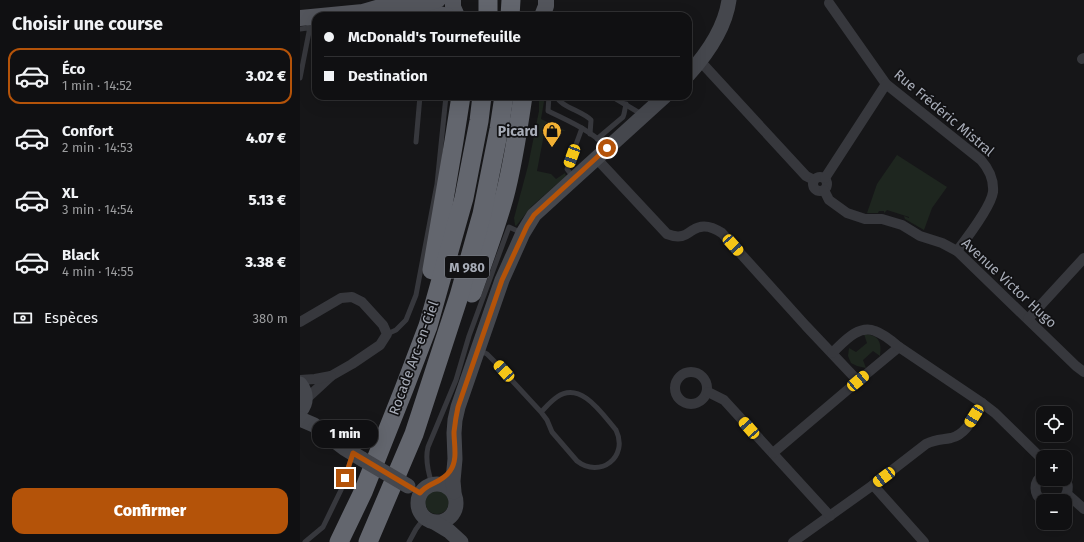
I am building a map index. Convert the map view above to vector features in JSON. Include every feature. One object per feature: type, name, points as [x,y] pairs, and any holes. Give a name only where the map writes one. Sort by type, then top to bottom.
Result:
[{"type":"highway","points":[[488,0],[488,12]]},
{"type":"highway","points":[[510,12],[511,0]]},
{"type":"highway","points":[[404,389],[403,376],[420,323],[434,262],[459,100]]},
{"type":"highway","name":"Rocade Arc-en-Ciel","points":[[339,542],[363,492],[428,326],[464,198],[479,121],[482,100]]},
{"type":"highway","name":"Rocade Arc-en-Ciel","points":[[368,542],[414,434],[459,296],[482,214],[503,100]]},
{"type":"highway","points":[[414,434],[423,424],[490,243],[504,197],[518,134],[522,100]]},
{"type":"main road","points":[[363,12],[380,8],[422,4],[438,0]]},
{"type":"main road","points":[[453,0],[453,7],[455,12]]},
{"type":"street","points":[[692,70],[700,61],[720,30],[726,16],[729,0]]},
{"type":"street","name":"Rue Frédéric Mistral","points":[[829,3],[886,84],[981,160],[988,168],[992,179],[993,192],[987,206],[957,251]]},
{"type":"street","points":[[700,61],[806,176],[814,180]]},
{"type":"street","points":[[825,178],[886,84]]},
{"type":"street","points":[[458,539],[451,523],[457,502],[454,492],[455,420],[502,280],[523,233],[534,215],[574,178],[600,148],[644,115],[661,100]]},
{"type":"street","points":[[600,148],[667,234],[678,237],[683,236],[697,227],[707,226],[712,227],[722,233],[858,381]]},
{"type":"street","points":[[814,180],[818,177],[825,178]]},
{"type":"street","points":[[814,180],[813,185],[816,190],[821,191],[824,190],[828,183],[825,178]]},
{"type":"street","name":"Avenue Victor Hugo","points":[[824,190],[829,200],[847,213],[865,219],[882,219],[902,225],[920,236],[942,243],[957,251],[1084,372]]},
{"type":"street","points":[[1028,319],[1084,258]]},
{"type":"street","points":[[300,322],[341,298],[352,297],[362,302],[367,307],[383,325],[387,334],[380,345],[331,376],[303,404]]},
{"type":"street","points":[[832,353],[857,332],[870,329],[877,331],[982,403],[995,413],[1036,453]]},
{"type":"street","points":[[773,453],[899,346]]},
{"type":"street","points":[[300,380],[331,376]]},
{"type":"street","points":[[300,384],[304,391],[303,404],[314,425]]},
{"type":"street","points":[[708,392],[724,400],[830,516]]},
{"type":"street","points":[[793,542],[803,539],[830,516],[931,442],[951,438],[963,432],[982,403]]},
{"type":"street","points":[[300,419],[314,425],[357,456],[424,486],[446,485],[454,492]]},
{"type":"street","points":[[454,465],[447,475],[424,486],[418,499],[418,506],[420,512],[429,520],[458,539]]},
{"type":"street","points":[[873,485],[924,542]]},
{"type":"street","points":[[1072,502],[1084,509]]},
{"type":"street","points":[[429,520],[443,521],[452,516]]},
{"type":"lane","points":[[300,78],[307,24]]},
{"type":"lane","points":[[416,142],[420,100]]},
{"type":"lane","points":[[387,334],[396,330],[406,320],[416,294],[436,184],[446,100]]},
{"type":"lane","points":[[549,100],[548,111],[582,128],[590,134],[600,148],[623,117],[626,104]]},
{"type":"lane","points":[[559,100],[587,116],[591,120],[590,134]]},
{"type":"lane","points":[[618,100],[644,115]]},
{"type":"lane","points":[[574,178],[567,169],[582,128]]},
{"type":"lane","points":[[424,486],[429,476],[426,455],[428,447],[456,380],[485,289],[509,227],[523,233]]},
{"type":"lane","points":[[478,349],[494,360],[541,412],[555,436],[582,464],[594,468],[605,466],[614,459],[619,449],[618,434],[587,397],[575,393],[563,394],[557,397],[541,412]]},
{"type":"lane","points":[[305,542],[323,527],[357,456]]},
{"type":"lane","points":[[409,542],[416,529],[429,520]]},
{"type":"shaded area","points":[[539,100],[544,100],[541,119],[566,131],[545,129],[537,171],[551,174],[556,179],[565,173],[566,176],[532,206],[516,226],[514,218],[528,166],[539,111]]},
{"type":"shaded area","points":[[897,155],[947,187],[932,208],[924,230],[905,219],[904,216],[909,217],[887,210],[884,213],[884,211],[879,211],[878,213],[867,213],[877,184]]},
{"type":"shaded area","points":[[864,334],[873,336],[880,343],[880,356],[873,351],[863,360],[866,368],[851,363],[848,356],[849,348],[856,352],[867,343]]},
{"type":"shaded area","points":[[437,490],[446,493],[449,502],[446,511],[437,514],[428,511],[425,502],[428,493]]},
{"type":"place","name":"Picard","points":[[552,148]]},
{"type":"route","points":[[345,478],[353,453],[420,493],[427,486],[436,483],[447,475],[454,465],[455,459],[454,433],[458,407],[502,280],[523,233],[534,215],[607,148]]}]
